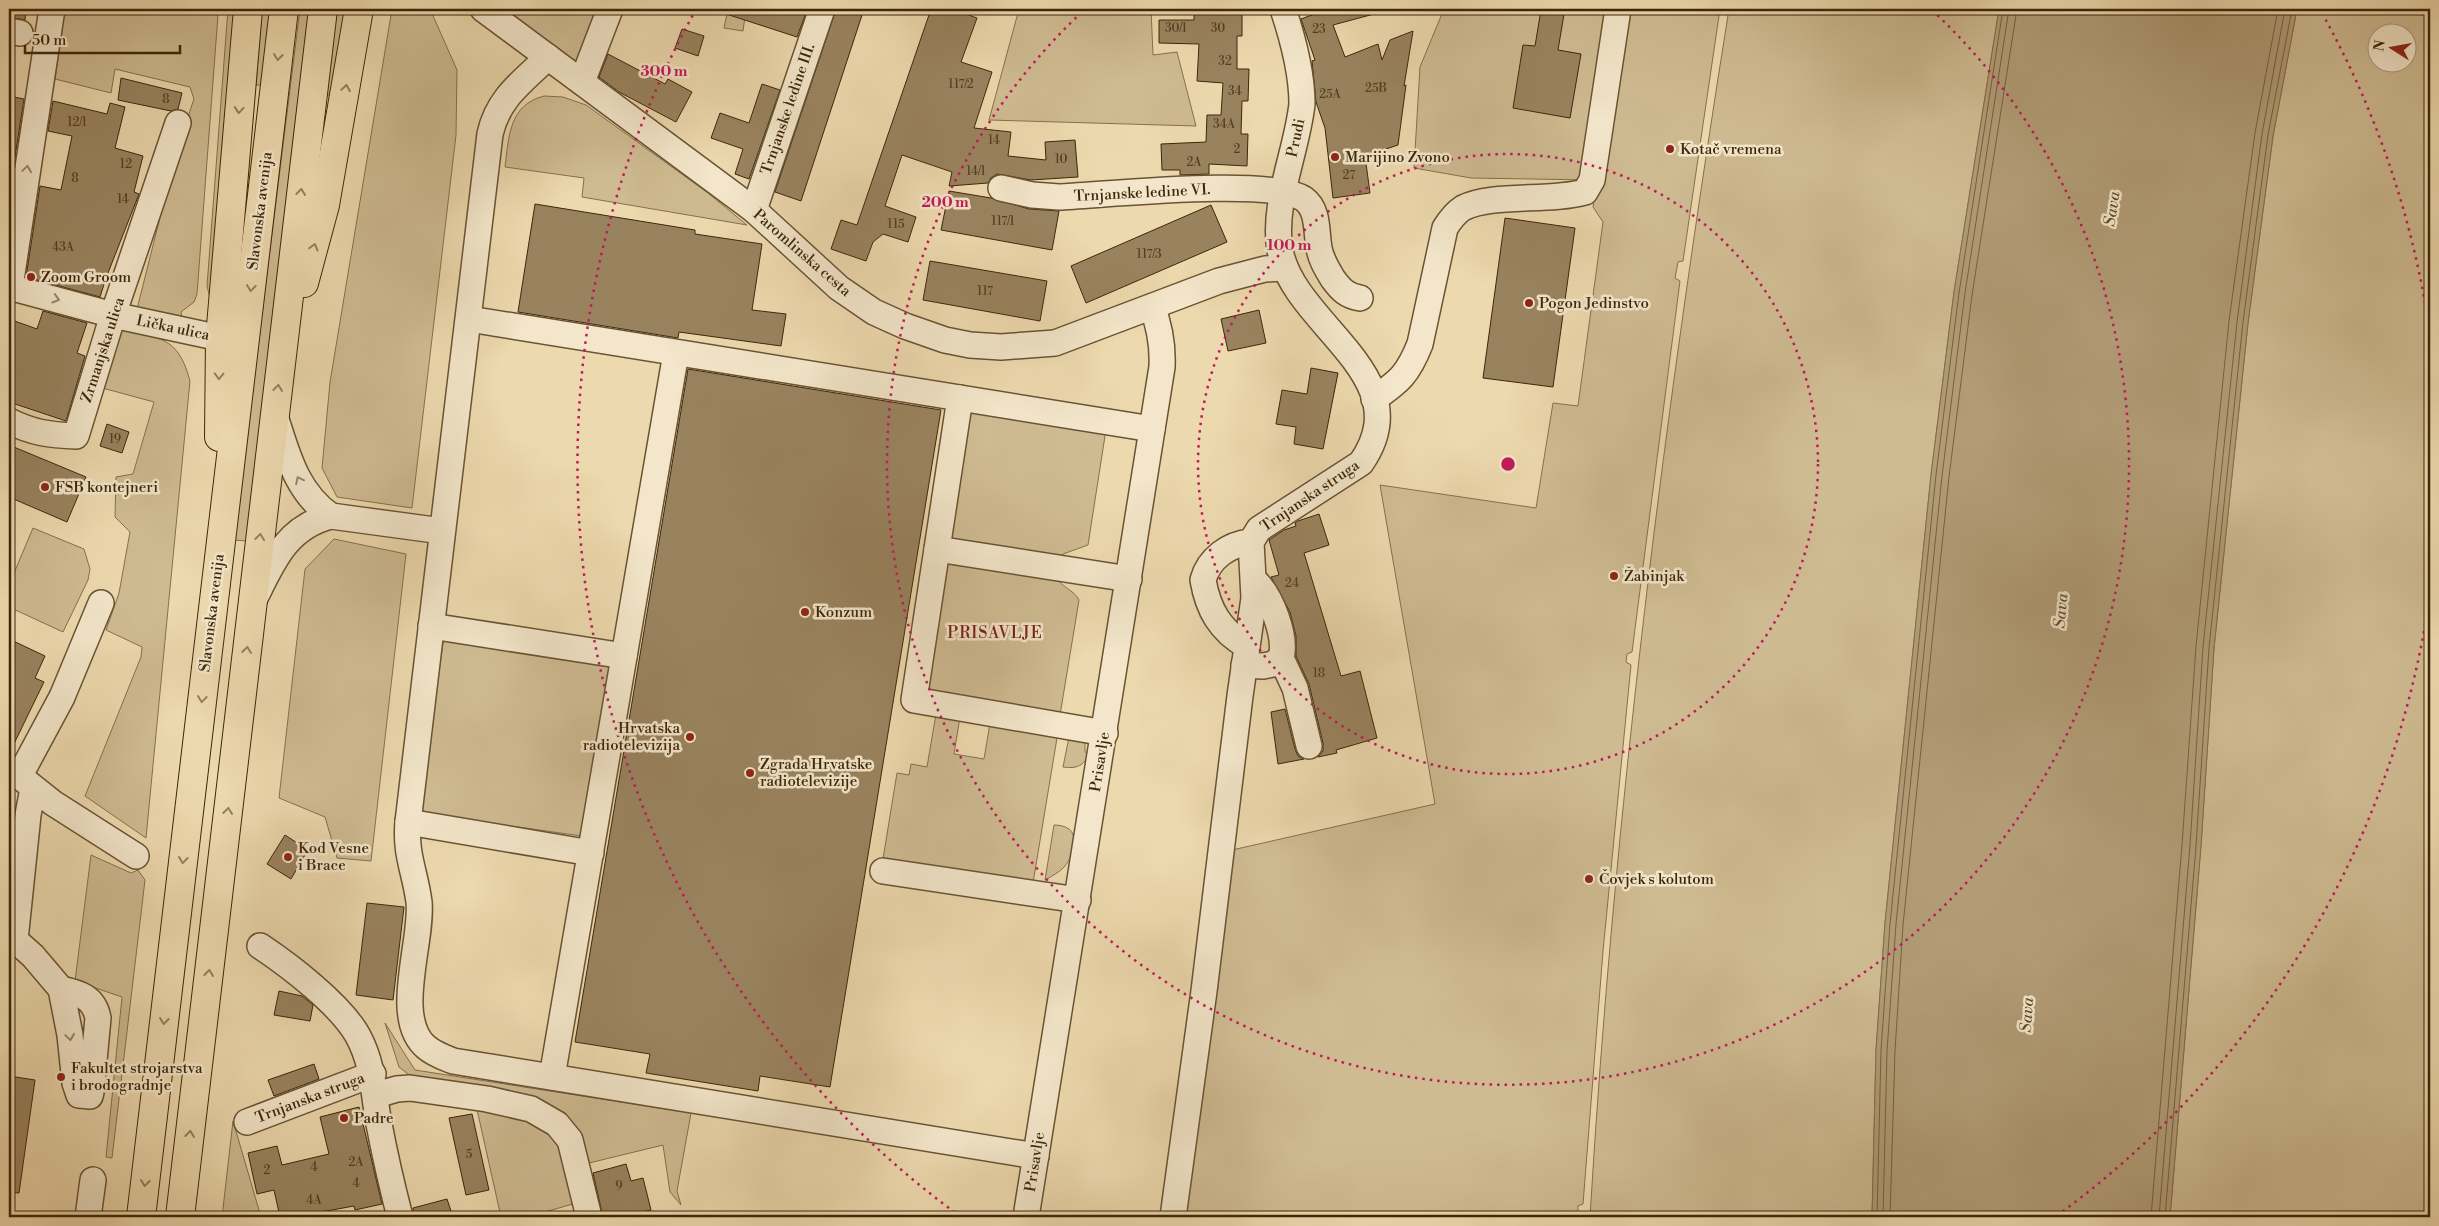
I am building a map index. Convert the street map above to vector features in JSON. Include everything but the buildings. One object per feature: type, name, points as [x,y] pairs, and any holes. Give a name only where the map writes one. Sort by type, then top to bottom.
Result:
[{"type":"main road","points":[[224,511],[218,411],[220,338],[248,9]]},
{"type":"main road","name":"Slavonska avenija","points":[[141,1217],[284,9]]},
{"type":"main road","points":[[180,1217],[323,9]]},
{"type":"main road","points":[[281,362],[325,205],[360,9]]},
{"type":"street","points":[[10,286],[52,9]]},
{"type":"street","points":[[582,82],[610,9]]},
{"type":"street","name":"Trnjanske ledine III.","points":[[754,210],[822,9]]},
{"type":"street","name":"Prudi","points":[[1283,9],[1294,46],[1302,104],[1284,192],[1279,230],[1284,268]]},
{"type":"street","points":[[1374,399],[1400,381],[1413,362],[1420,344],[1445,228],[1452,217],[1462,209],[1478,202],[1570,197],[1585,192],[1592,180],[1618,9]]},
{"type":"street","name":"Paromlinska cesta","points":[[490,11],[548,57],[754,210],[839,288],[874,312],[905,326],[945,340],[970,345],[1001,347],[1055,343],[1241,274],[1284,268]]},
{"type":"street","points":[[548,57],[509,94],[499,107],[493,122],[408,822],[408,855],[418,901],[418,927],[410,1002],[416,1034],[425,1047],[437,1055],[453,1061],[816,1122],[1036,1156]]},
{"type":"street","name":"Zrmanjska ulica","points":[[9,421],[27,431],[49,435],[76,436],[113,315],[178,123]]},
{"type":"street","name":"Trnjanske ledine VI.","points":[[1001,188],[1032,195],[1059,197],[1230,188],[1284,192]]},
{"type":"street","points":[[1284,192],[1296,195],[1309,204],[1313,210],[1323,263],[1340,288],[1349,296],[1360,298]]},
{"type":"street","name":"Trnjanska struga","points":[[1173,1217],[1204,991],[1246,656],[1254,580],[1251,542],[1259,529],[1361,463],[1371,448],[1377,434],[1374,399],[1366,378],[1355,358],[1304,301],[1284,268]]},
{"type":"street","name":"Lička ulica","points":[[10,286],[113,315],[220,338]]},
{"type":"street","name":"Prisavlje","points":[[1026,1217],[1105,733],[1162,367],[1163,348],[1159,325],[1152,307]]},
{"type":"street","points":[[469,319],[1152,429]]},
{"type":"street","points":[[552,1077],[676,352]]},
{"type":"street","points":[[960,398],[914,700],[1105,733]]},
{"type":"street","points":[[275,415],[299,482],[310,499],[331,516]]},
{"type":"street","points":[[252,603],[276,556],[286,543],[314,520],[331,516],[442,531]]},
{"type":"street","points":[[1251,542],[1242,543],[1222,552],[1211,562],[1203,580],[1210,606],[1216,619],[1246,656],[1263,666],[1273,664],[1281,658],[1284,647],[1270,599],[1263,588],[1254,580]]},
{"type":"street","points":[[937,549],[1129,579]]},
{"type":"street","points":[[61,989],[34,956],[12,939],[28,815],[21,778],[62,697],[101,603]]},
{"type":"street","points":[[431,626],[624,656]]},
{"type":"street","points":[[1281,658],[1295,688],[1309,746]]},
{"type":"street","points":[[21,778],[136,856]]},
{"type":"street","points":[[408,822],[591,853]]},
{"type":"street","points":[[883,871],[1078,900]]},
{"type":"street","points":[[260,946],[311,985],[357,1034],[374,1085],[379,1122],[400,1217]]},
{"type":"street","name":"Trnjanska struga","points":[[246,1122],[374,1085],[458,1095],[531,1109],[557,1124],[570,1140],[589,1217]]},
{"type":"street","points":[[88,1217],[93,1180]]},
{"type":"shaded area","points":[[65,9],[180,9],[218,15],[197,294],[194,302],[181,312],[182,317],[137,309],[178,146],[194,99],[190,87],[115,69],[111,93],[55,79]]},
{"type":"shaded area","points":[[228,9],[238,9],[216,285],[210,298],[207,286]]},
{"type":"shaded area","points":[[262,9],[271,9],[262,85],[256,85]]},
{"type":"shaded area","points":[[300,9],[309,9],[246,541],[234,540]]},
{"type":"shaded area","points":[[335,9],[346,9],[332,95],[329,95],[327,94]]},
{"type":"shaded area","points":[[392,9],[430,9],[457,70],[456,135],[412,508],[337,497],[322,468],[330,382]]},
{"type":"shaded area","points":[[501,9],[598,9],[577,65]]},
{"type":"shaded area","points":[[728,9],[746,9],[743,31],[724,28]]},
{"type":"shaded area","points":[[1019,9],[1151,9],[1153,55],[1177,52],[1196,126],[989,120]]},
{"type":"shaded area","points":[[1444,9],[1618,9],[1591,180],[1471,178],[1414,168],[1420,67]]},
{"type":"shaded area","points":[[1624,9],[1720,9],[1683,261],[1678,262],[1675,278],[1680,281],[1632,652],[1627,654],[1626,662],[1631,665],[1603,951],[1583,1204],[1578,1206],[1578,1217],[1181,1217],[1232,850],[1435,804],[1380,485],[1536,508],[1553,403],[1578,406],[1603,222],[1593,207]]},
{"type":"shaded area","points":[[1729,9],[1999,9],[1954,292],[1931,475],[1885,923],[1876,1050],[1872,1217],[1590,1217],[1613,914],[1645,611],[1663,460]]},
{"type":"shaded area","points":[[2297,9],[2430,9],[2430,1217],[2170,1217],[2201,846],[2214,648],[2248,323],[2273,136]]},
{"type":"shaded area","points":[[544,96],[563,97],[586,105],[708,193],[747,225],[582,197],[584,178],[505,167],[510,133],[517,114],[532,100]]},
{"type":"shaded area","points":[[119,328],[165,341],[179,355],[190,381],[146,838],[85,796],[141,657],[142,647],[106,630],[119,593],[130,532],[115,517],[116,477],[133,474],[154,402],[95,386]]},
{"type":"shaded area","points":[[973,411],[1104,431],[1105,436],[1088,545],[1063,554],[1059,560],[945,540],[967,416]]},
{"type":"shaded area","points":[[33,528],[84,549],[90,569],[88,580],[63,632],[9,607],[9,585]]},
{"type":"shaded area","points":[[334,539],[406,554],[371,861],[337,858],[325,817],[279,798],[305,569]]},
{"type":"shaded area","points":[[943,557],[1055,576],[1077,597],[1079,600],[1060,715],[928,691]]},
{"type":"shaded area","points":[[444,636],[614,661],[589,837],[419,813]]},
{"type":"shaded area","points":[[936,714],[960,717],[954,754],[984,759],[990,723],[1054,733],[1057,738],[1033,883],[883,859],[897,773],[909,775],[911,764],[927,767]]},
{"type":"shaded area","points":[[1069,737],[1079,738],[1085,744],[1085,752],[1089,753],[1085,761],[1076,767],[1063,767]]},
{"type":"shaded area","points":[[1054,825],[1069,829],[1074,837],[1074,842],[1070,858],[1065,866],[1045,880]]},
{"type":"shaded area","points":[[91,855],[131,873],[138,870],[145,880],[112,1158],[106,1157],[122,997],[75,981]]},
{"type":"shaded area","points":[[385,1023],[415,1070],[691,1113],[677,1191],[681,1205],[670,1192],[663,1145],[585,1164],[572,1123],[413,1078],[399,1067]]},
{"type":"shaded area","points":[[476,1105],[520,1114],[559,1138],[580,1202],[527,1217],[501,1217]]},
{"type":"shaded area","points":[[233,1121],[261,1217],[222,1217]]},
{"type":"water","name":"Sava","points":[[1999,9],[2297,9],[2273,136],[2248,323],[2214,648],[2201,846],[2170,1217],[1872,1217],[1876,1050],[1885,923],[1931,475],[1954,292]]},
{"type":"place","name":"Kotač vremena","points":[[1670,149]]},
{"type":"place","name":"Marijino Zvono","points":[[1335,157]]},
{"type":"place","name":"Zoom Groom","points":[[31,277]]},
{"type":"place","name":"Pogon Jedinstvo","points":[[1529,303]]},
{"type":"place","name":"FSB kontejneri","points":[[45,487]]},
{"type":"place","name":"Žabinjak","points":[[1614,576]]},
{"type":"place","name":"Konzum","points":[[805,612]]},
{"type":"place","name":"Hrvatska radiotelevizija","points":[[690,737]]},
{"type":"place","name":"Zgrada Hrvatske radiotelevizije","points":[[750,773]]},
{"type":"place","name":"Kod Vesne i Brace","points":[[288,857]]},
{"type":"place","name":"Čovjek s kolutom","points":[[1589,879]]},
{"type":"place","name":"Fakultet strojarstva i brodogradnje","points":[[61,1077]]},
{"type":"place","name":"Padre","points":[[344,1118]]},
{"type":"district","name":"PRISAVLJE","points":[[995,633]]}]
